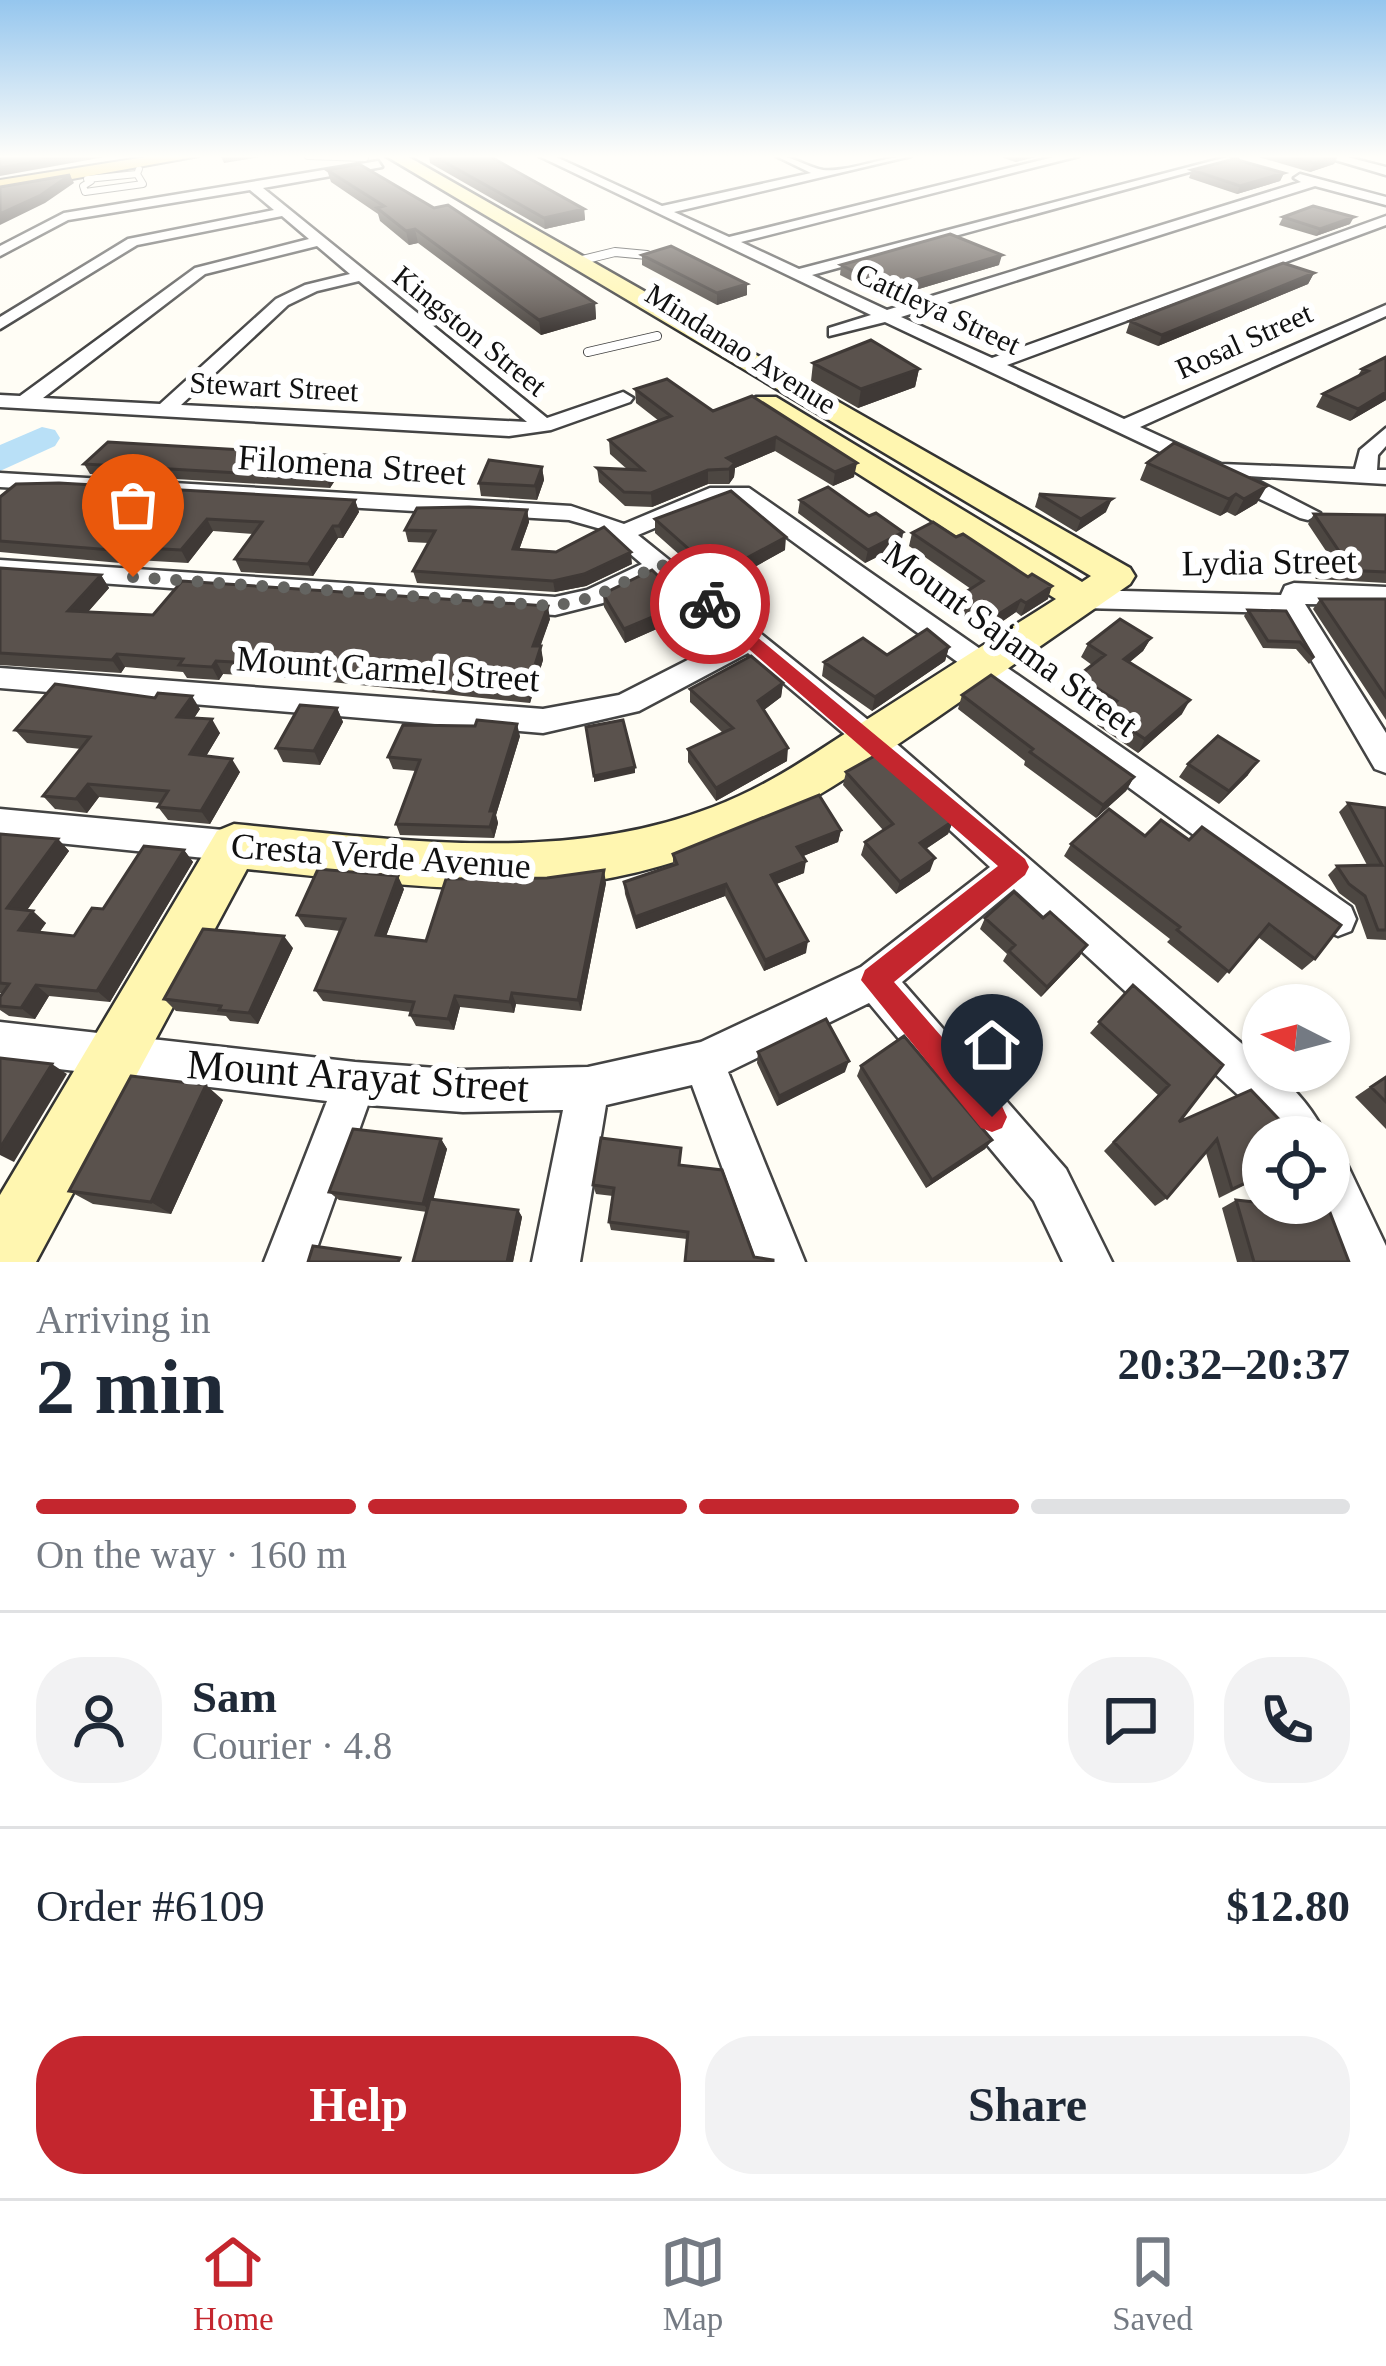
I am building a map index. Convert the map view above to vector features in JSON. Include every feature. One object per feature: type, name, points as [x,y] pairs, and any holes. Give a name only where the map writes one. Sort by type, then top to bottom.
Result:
[{"type":"street","points":[[0,252],[76,215]]},
{"type":"street","points":[[0,324],[133,242],[269,215]]},
{"type":"street","name":"Kingston Street","points":[[287,215],[544,425]]},
{"type":"street","name":"Mindanao Avenue","points":[[472,215],[657,336],[1083,598]]},
{"type":"street","name":"Mindanao Avenue","points":[[488,215],[1117,576]]},
{"type":"street","name":"Cattleya Street","points":[[667,215],[1308,512]]},
{"type":"street","points":[[725,242],[836,215]]},
{"type":"street","points":[[799,274],[1017,215]]},
{"type":"street","points":[[835,332],[1209,215]]},
{"type":"street","points":[[994,364],[1386,220]]},
{"type":"street","points":[[25,402],[200,272],[319,241]]},
{"type":"street","points":[[165,410],[282,302],[311,288],[359,276]]},
{"type":"street","name":"Rosal Street","points":[[1126,426],[1386,310]]},
{"type":"street","name":"Stewart Street","points":[[0,401],[509,430],[544,425],[623,398]]},
{"type":"street","points":[[1219,469],[1376,476],[1367,454],[1386,434]]},
{"type":"street","name":"Filomena Street","points":[[0,480],[571,513],[623,532]]},
{"type":"street","name":"Mount Sajama Street","points":[[623,532],[718,493],[741,493],[1338,919]]},
{"type":"street","points":[[943,512],[974,494]]},
{"type":"street","points":[[996,544],[1027,525]]},
{"type":"street","points":[[623,532],[872,740],[1288,1116]]},
{"type":"street","points":[[0,568],[555,606],[594,597],[661,564]]},
{"type":"street","name":"Lydia Street","points":[[1117,576],[1153,598]]},
{"type":"street","name":"Cresta Verde Avenue","points":[[0,823],[500,868],[570,865],[698,837],[798,788],[1117,576]]},
{"type":"street","name":"Lydia Street","points":[[1083,598],[1292,604],[1294,592],[1386,596]]},
{"type":"street","points":[[1292,604],[1377,729],[1386,760]]},
{"type":"street","name":"Mount Carmel Street","points":[[0,677],[543,721],[610,712],[638,703],[751,639]]},
{"type":"street","points":[[0,1260],[235,846]]},
{"type":"street","name":"Mount Arayat Street","points":[[0,1042],[355,1083],[463,1091],[588,1088],[704,1062],[875,980],[1016,867]]},
{"type":"street","points":[[875,980],[1050,1185],[1088,1262]]},
{"type":"street","points":[[704,1062],[782,1262]]},
{"type":"street","points":[[288,1262],[355,1083]]},
{"type":"street","points":[[556,1262],[588,1088]]},
{"type":"street","points":[[1350,1221],[1369,1262]]},
{"type":"lane","points":[[574,262],[615,252],[647,255]]},
{"type":"lane","points":[[588,352],[657,336]]},
{"type":"building","points":[[386,215],[463,215],[595,303],[539,320],[415,229],[406,231]]},
{"type":"building","points":[[1346,215],[1354,217],[1320,229],[1283,217]]},
{"type":"building","points":[[950,234],[1002,255],[903,284],[877,283],[841,265]]},
{"type":"building","points":[[671,246],[747,284],[717,293],[642,255]]},
{"type":"building","points":[[1283,263],[1314,273],[1162,335],[1130,321]]},
{"type":"building","points":[[871,340],[919,369],[861,389],[813,363]]},
{"type":"building","points":[[1386,357],[1386,392],[1358,409],[1323,394],[1368,371],[1362,369]]},
{"type":"building","points":[[667,379],[713,411],[752,396],[857,463],[835,472],[776,437],[727,458],[735,463],[729,469],[708,470],[651,493],[624,492],[597,468],[643,470],[609,440],[671,416],[635,389]]},
{"type":"building","points":[[108,442],[342,456],[326,478],[84,464]]},
{"type":"building","points":[[1174,443],[1267,486],[1244,499],[1236,494],[1229,499],[1147,463]]},
{"type":"building","points":[[489,460],[542,467],[535,486],[479,483]]},
{"type":"building","points":[[16,484],[355,500],[308,564],[235,559],[262,522],[207,519],[181,550],[128,547],[124,551],[0,541],[0,497]]},
{"type":"building","points":[[828,487],[869,516],[876,513],[903,532],[868,550],[800,500]]},
{"type":"building","points":[[731,491],[786,537],[717,574],[655,519]]},
{"type":"building","points":[[1039,494],[1112,499],[1081,519]]},
{"type":"building","points":[[417,508],[527,510],[513,549],[556,552],[604,527],[631,552],[584,574],[553,581],[413,571],[435,531],[405,530]]},
{"type":"building","points":[[1314,514],[1386,515],[1386,572],[1322,569],[1316,559],[1345,560]]},
{"type":"building","points":[[933,522],[956,537],[963,534],[1028,577],[1032,574],[1052,586],[991,619],[958,597],[983,581],[912,533]]},
{"type":"building","points":[[0,568],[101,575],[68,611],[153,615],[182,581],[548,606],[533,646],[541,646],[527,690],[288,665],[216,661],[212,667],[179,665],[183,659],[117,654],[112,660],[0,653]]},
{"type":"building","points":[[652,570],[686,603],[624,629],[603,594]]},
{"type":"building","points":[[1320,599],[1386,599],[1386,697]]},
{"type":"building","points":[[1248,610],[1286,611],[1314,658],[1300,642],[1268,641]]},
{"type":"building","points":[[1120,619],[1151,638],[1124,659],[1190,700],[1145,739],[1104,712],[1117,701],[1078,676],[1105,655],[1088,644]]},
{"type":"building","points":[[927,629],[949,647],[875,697],[824,662],[863,638],[887,655]]},
{"type":"building","points":[[751,656],[783,683],[758,701],[788,748],[716,788],[688,749],[733,728],[690,689]]},
{"type":"building","points":[[991,675],[1134,777],[1103,805],[962,695]]},
{"type":"building","points":[[55,684],[155,698],[158,693],[192,696],[177,717],[212,719],[190,754],[232,759],[201,811],[158,807],[168,791],[88,784],[76,799],[43,796],[90,737],[15,730]]},
{"type":"building","points":[[300,705],[337,708],[314,751],[276,748]]},
{"type":"building","points":[[477,720],[517,724],[490,811],[495,811],[490,827],[396,824],[420,760],[388,757],[403,725],[475,726]]},
{"type":"building","points":[[623,720],[635,767],[594,776],[586,727]]},
{"type":"building","points":[[1218,736],[1258,761],[1229,791],[1188,764]]},
{"type":"building","points":[[878,754],[953,821],[920,843],[935,858],[900,882],[865,842],[893,824],[846,772]]},
{"type":"building","points":[[819,795],[841,830],[797,847],[806,861],[771,875],[808,941],[765,960],[726,884],[635,917],[624,882],[677,864],[673,854]]},
{"type":"building","points":[[1348,803],[1386,808],[1386,930],[1378,930],[1365,896],[1337,866],[1382,865]]},
{"type":"building","points":[[1109,809],[1145,836],[1161,820],[1189,840],[1202,827],[1341,925],[1315,959],[1269,924],[1229,972],[1177,930],[1180,927],[1071,844]]},
{"type":"building","points":[[0,834],[58,839],[7,908],[33,911],[19,930],[74,936],[92,908],[103,909],[144,846],[184,850],[97,991],[36,985],[21,1008],[0,1006],[9,984],[0,983]]},
{"type":"building","points":[[318,869],[398,876],[376,935],[426,941],[446,879],[547,878],[604,870],[578,1000],[512,993],[510,1002],[455,996],[448,1019],[410,1015],[414,1002],[315,990],[345,919],[297,915]]},
{"type":"building","points":[[1014,892],[1043,918],[1050,912],[1087,945],[1047,987],[1009,951],[1015,945],[985,918]]},
{"type":"building","points":[[203,929],[284,936],[249,1013],[164,999]]},
{"type":"building","points":[[1133,985],[1223,1065],[1179,1122],[1246,1092],[1253,1092],[1276,1116],[1242,1116],[1242,1184],[1232,1189],[1217,1139],[1167,1198],[1114,1142],[1169,1085],[1099,1022]]},
{"type":"building","points":[[826,1019],[849,1061],[779,1096],[758,1052]]},
{"type":"building","points":[[904,1036],[992,1140],[932,1180],[861,1066]]},
{"type":"building","points":[[0,1058],[52,1064],[0,1148]]},
{"type":"building","points":[[131,1076],[206,1085],[151,1202],[69,1191]]},
{"type":"building","points":[[1386,1077],[1386,1102],[1371,1087]]},
{"type":"building","points":[[353,1129],[441,1139],[423,1204],[329,1192]]},
{"type":"building","points":[[601,1138],[681,1148],[679,1165],[722,1170],[754,1257],[773,1262],[685,1262],[688,1232],[609,1222],[614,1188],[593,1185]]},
{"type":"building","points":[[430,1199],[518,1210],[507,1262],[413,1262]]},
{"type":"building","points":[[1243,1224],[1334,1224],[1349,1262],[1254,1262]]},
{"type":"building","points":[[313,1246],[400,1258],[398,1262],[308,1262]]},
{"type":"waterway","points":[[0,460],[42,438]]},
{"type":"way so far","points":[[133,577],[555,606],[594,597],[661,564],[710,604]]},
{"type":"route","points":[[710,604],[1016,867],[875,980],[992,1117]]}]
